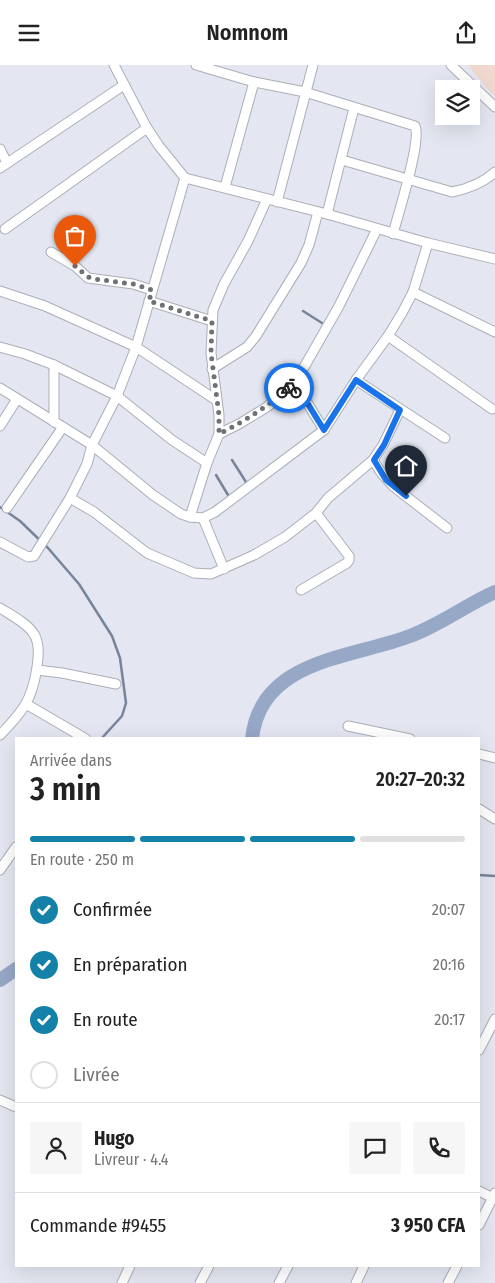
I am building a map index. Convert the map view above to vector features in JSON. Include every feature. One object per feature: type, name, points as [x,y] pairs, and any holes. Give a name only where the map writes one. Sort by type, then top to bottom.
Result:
[{"type":"street","points":[[114,65],[147,128],[185,178],[225,187],[428,243],[493,255]]},
{"type":"street","points":[[196,65],[254,82],[305,92],[415,126],[417,130],[408,179],[393,233]]},
{"type":"street","points":[[277,202],[313,65]]},
{"type":"street","points":[[451,65],[495,107]]},
{"type":"street","points":[[225,187],[254,82]]},
{"type":"street","points":[[0,149],[4,165],[124,85]]},
{"type":"street","points":[[212,369],[247,347],[256,336],[301,263],[342,160],[354,108]]},
{"type":"street","points":[[5,229],[147,128]]},
{"type":"street","points":[[342,160],[452,192],[471,186],[495,172]]},
{"type":"street","points":[[0,542],[28,557],[34,556],[70,498],[87,464],[92,445],[117,396],[136,347],[185,178]]},
{"type":"street","points":[[190,517],[219,434],[219,415],[212,369],[212,321],[217,299],[248,241],[267,199]]},
{"type":"street","points":[[219,434],[267,407],[295,383],[339,306],[377,229]]},
{"type":"street","points":[[0,388],[92,445],[153,495],[181,514],[203,518],[215,513],[324,430],[388,335],[413,292],[428,243]]},
{"type":"street","points":[[50,252],[75,266],[88,277],[133,284],[152,290]]},
{"type":"street","points":[[0,291],[14,294],[45,306],[136,347],[216,400]]},
{"type":"street","points":[[413,292],[495,332]]},
{"type":"street","points":[[149,301],[212,321]]},
{"type":"street","points":[[388,335],[492,409]]},
{"type":"street","points":[[0,347],[54,365],[117,396],[172,440],[208,463]]},
{"type":"street","points":[[54,365],[54,422]]},
{"type":"street","points":[[356,380],[445,438]]},
{"type":"street","points":[[295,383],[324,430]]},
{"type":"street","points":[[0,426],[17,399]]},
{"type":"street","points":[[70,498],[94,512],[147,553],[194,573],[211,574],[285,537],[316,513],[328,498],[374,460],[384,445],[400,410]]},
{"type":"street","points":[[7,508],[63,427]]},
{"type":"street","points":[[374,460],[382,474],[394,487],[447,527]]},
{"type":"street","points":[[301,589],[347,563],[349,560],[349,556],[316,513]]},
{"type":"street","points":[[203,518],[224,569]]},
{"type":"street","points":[[0,608],[29,628],[35,635],[38,646],[37,670],[26,704],[0,735]]},
{"type":"street","points":[[37,670],[116,684]]},
{"type":"street","points":[[26,704],[83,737]]},
{"type":"street","points":[[348,726],[402,737]]},
{"type":"street","points":[[376,731],[383,737]]},
{"type":"street","points":[[480,754],[495,758]]},
{"type":"street","points":[[480,810],[495,819]]},
{"type":"street","points":[[0,870],[15,848]]},
{"type":"street","points":[[480,1048],[495,1019]]},
{"type":"street","points":[[0,1101],[15,1107]]},
{"type":"street","points":[[480,1191],[494,1197],[480,1223]]},
{"type":"street","points":[[122,1283],[130,1267]]},
{"type":"street","points":[[200,1283],[208,1267]]},
{"type":"street","points":[[279,1283],[287,1267]]},
{"type":"street","points":[[356,1283],[364,1267]]},
{"type":"street","points":[[448,1283],[456,1267]]},
{"type":"shaded area","points":[[468,65],[495,65],[495,95],[490,92]]},
{"type":"waterway","points":[[303,311],[322,323]]},
{"type":"waterway","points":[[232,460],[246,482],[245,484]]},
{"type":"waterway","points":[[216,475],[228,495],[230,497],[232,495]]},
{"type":"waterway","points":[[0,507],[20,521],[48,548],[79,584],[112,636],[120,658],[126,703],[122,716],[103,737]]},
{"type":"waterway","points":[[253,737],[259,713],[272,692],[290,677],[337,657],[410,636],[495,592]]},
{"type":"waterway","points":[[480,875],[495,876]]},
{"type":"waterway","points":[[0,980],[15,970]]},
{"type":"way so far","points":[[75,266],[88,277],[94,279],[133,284],[152,290],[149,301],[212,321],[211,353],[219,415],[219,434],[267,407],[289,388]]},
{"type":"route","points":[[289,388],[295,383],[324,430],[356,380],[400,410],[384,445],[374,460],[386,480],[406,496]]}]
